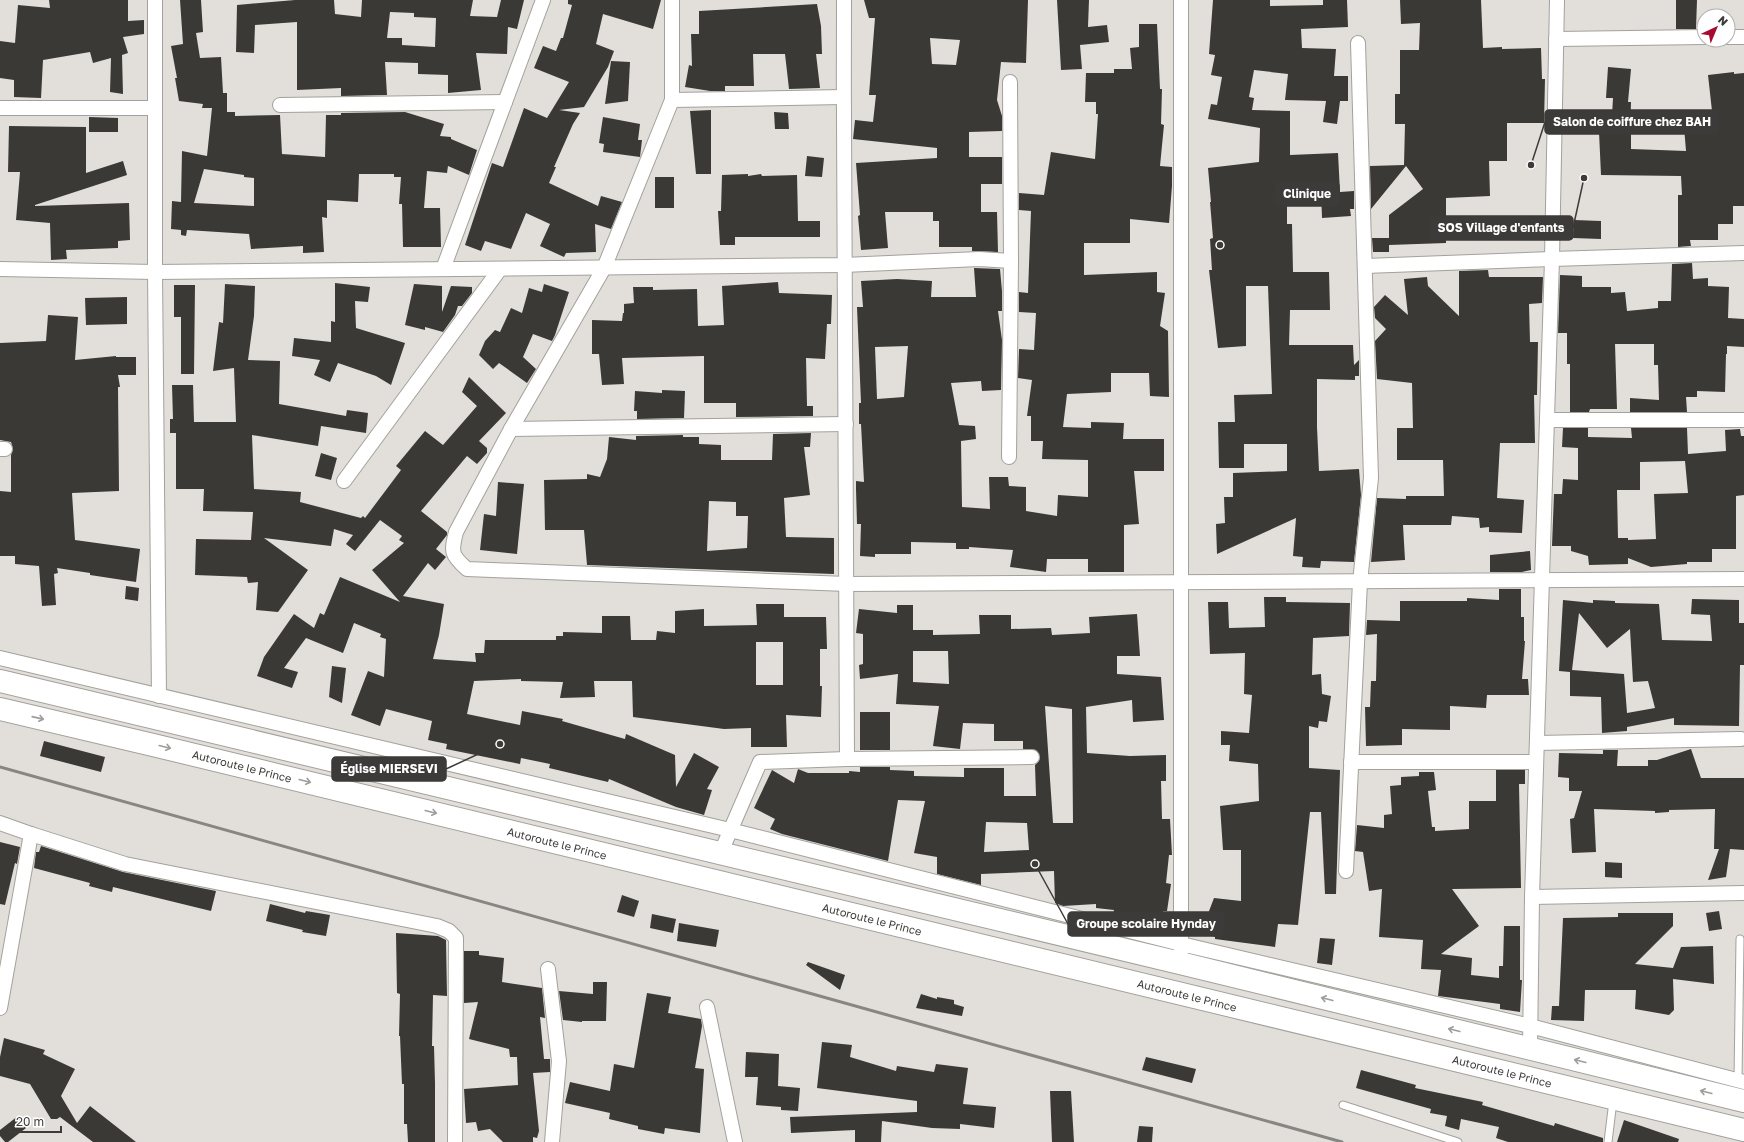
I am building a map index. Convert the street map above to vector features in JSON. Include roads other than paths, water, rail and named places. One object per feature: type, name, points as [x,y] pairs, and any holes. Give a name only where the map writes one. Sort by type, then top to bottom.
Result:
[{"type":"main road","points":[[0,680],[721,852],[1180,953],[1530,1049],[1744,1101]]},
{"type":"main road","name":"Autoroute le Prince","points":[[0,709],[160,746],[1744,1130]]},
{"type":"street","points":[[155,0],[155,272],[159,696]]},
{"type":"street","points":[[443,269],[544,0]]},
{"type":"street","points":[[672,0],[672,100],[604,268],[510,429],[456,532],[452,548],[456,560],[468,569],[847,584],[1744,579]]},
{"type":"street","points":[[844,0],[847,759]]},
{"type":"street","points":[[1180,953],[1181,0]]},
{"type":"street","points":[[1530,1049],[1532,897],[1552,259],[1557,0]]},
{"type":"street","points":[[1556,39],[1696,37]]},
{"type":"street","points":[[1346,871],[1360,582],[1372,478],[1358,43]]},
{"type":"street","points":[[1009,457],[1012,261],[1010,82]]},
{"type":"street","points":[[672,100],[844,97]]},
{"type":"street","points":[[280,105],[505,102]]},
{"type":"street","points":[[0,108],[155,108]]},
{"type":"street","points":[[1365,266],[1744,253]]},
{"type":"street","points":[[0,270],[155,272],[500,269],[844,265],[948,260],[1012,261]]},
{"type":"street","points":[[344,481],[500,269]]},
{"type":"street","points":[[1547,420],[1744,420]]},
{"type":"street","points":[[510,429],[846,424]]},
{"type":"street","points":[[0,658],[730,830],[1180,953],[1530,1026],[1741,1081]]},
{"type":"street","points":[[1537,743],[1741,739]]},
{"type":"street","points":[[721,852],[760,762],[847,759],[1032,757]]},
{"type":"street","points":[[1351,762],[1536,762]]},
{"type":"street","points":[[0,824],[125,864],[437,926],[449,931],[456,938],[455,1142]]},
{"type":"street","points":[[0,1008],[31,834]]},
{"type":"street","points":[[1532,897],[1744,893]]},
{"type":"street","points":[[548,969],[559,1061],[552,1142]]},
{"type":"street","points":[[707,1007],[735,1142]]},
{"type":"lane","points":[[1740,939],[1741,1081]]},
{"type":"lane","points":[[1608,1142],[1614,1098]]},
{"type":"lane","points":[[1343,1105],[1458,1142]]},
{"type":"railway","points":[[0,767],[1342,1142]]},
{"type":"place","name":"Salon de coiffure chez BAH","points":[[1531,165]]},
{"type":"place","name":"SOS Village d'enfants","points":[[1584,178]]},
{"type":"place","name":"Clinique","points":[[1220,245]]},
{"type":"place","name":"Église MIERSEVI","points":[[500,744]]},
{"type":"place","name":"Groupe scolaire Hynday","points":[[1035,864]]}]
